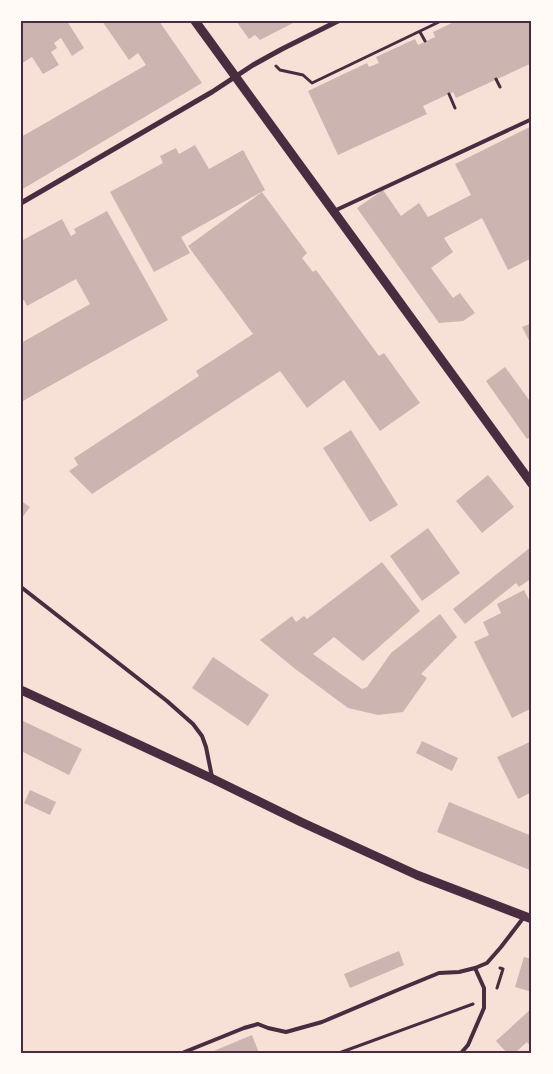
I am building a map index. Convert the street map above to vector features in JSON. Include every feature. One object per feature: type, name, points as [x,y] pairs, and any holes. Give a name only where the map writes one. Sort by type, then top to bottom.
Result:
[{"type":"street","points":[[195,21],[532,484]]},
{"type":"street","points":[[21,203],[282,49],[338,21]]},
{"type":"street","points":[[21,690],[417,875],[528,918]]},
{"type":"lane","points":[[333,211],[532,119]]},
{"type":"lane","points":[[21,587],[167,701],[193,724],[202,736],[206,747],[213,779]]},
{"type":"lane","points":[[182,1053],[258,1024],[286,1032],[322,1022],[400,988],[439,974],[475,968],[486,963],[528,918]]},
{"type":"lane","points":[[461,1053],[468,1045],[484,1008],[484,988],[475,968]]},
{"type":"path","points":[[271,68],[276,65],[280,70],[303,74],[312,82],[441,21]]},
{"type":"path","points":[[420,32],[425,42]]},
{"type":"path","points":[[496,80],[500,87]]},
{"type":"path","points":[[449,94],[455,108]]},
{"type":"path","points":[[486,963],[503,969],[496,992]]},
{"type":"path","points":[[339,1053],[475,1004]]},
{"type":"building","points":[[21,21],[67,21],[84,48],[72,56],[61,38],[54,43],[57,48],[51,52],[59,65],[43,74],[32,57],[21,64]]},
{"type":"building","points":[[102,21],[159,21],[202,83],[21,190],[21,137],[146,65],[138,53],[129,60]]},
{"type":"building","points":[[236,21],[297,21],[260,40],[255,35],[249,39]]},
{"type":"building","points":[[456,21],[532,21],[532,63],[456,98],[453,92],[423,106],[427,114],[338,155],[308,91],[367,63],[369,67],[379,63],[376,57],[415,39],[418,45],[435,37],[433,32]]},
{"type":"building","points":[[532,126],[532,258],[508,270],[482,218],[444,238],[453,252],[431,268],[453,298],[460,293],[475,313],[463,321],[439,323],[357,208],[383,190],[401,216],[419,203],[428,217],[471,195],[455,164]]},
{"type":"building","points":[[195,145],[209,169],[243,150],[265,190],[181,237],[190,253],[154,272],[110,192],[163,163],[160,156],[176,148],[179,154]]},
{"type":"building","points":[[262,192],[307,253],[302,258],[313,272],[316,270],[379,356],[384,353],[420,403],[380,431],[344,380],[307,408],[280,371],[92,494],[69,471],[78,465],[74,458],[199,376],[196,371],[253,334],[188,246]]},
{"type":"building","points":[[107,211],[168,320],[21,402],[21,343],[90,304],[76,279],[27,306],[24,300],[21,301],[21,241],[62,219],[71,236],[76,233],[74,229]]},
{"type":"building","points":[[532,323],[532,346],[522,327]]},
{"type":"building","points":[[505,367],[532,404],[532,439],[530,437],[527,439],[486,381]]},
{"type":"building","points":[[351,430],[398,505],[370,522],[323,448]]},
{"type":"building","points":[[488,475],[514,507],[482,533],[456,501]]},
{"type":"building","points":[[21,501],[30,507],[21,519]]},
{"type":"building","points":[[428,528],[460,573],[422,601],[390,556]]},
{"type":"building","points":[[532,546],[532,578],[519,587],[516,583],[465,624],[453,609]]},
{"type":"building","points":[[382,562],[420,611],[363,661],[334,637],[313,654],[362,689],[367,687],[391,653],[440,614],[457,637],[421,674],[427,678],[403,712],[378,715],[348,708],[260,640],[292,616],[296,622],[304,616],[307,619]]},
{"type":"building","points":[[524,590],[532,606],[532,708],[512,718],[474,642],[489,635],[483,622],[501,613],[497,604]]},
{"type":"building","points":[[213,657],[269,695],[248,726],[192,688]]},
{"type":"building","points":[[21,720],[82,749],[69,775],[21,751]]},
{"type":"building","points":[[422,741],[458,758],[452,771],[416,753]]},
{"type":"building","points":[[532,741],[532,792],[518,799],[497,757]]},
{"type":"building","points":[[30,790],[56,802],[50,815],[24,803]]},
{"type":"building","points":[[449,802],[532,836],[532,871],[437,832]]},
{"type":"building","points":[[399,951],[404,965],[350,988],[344,974]]},
{"type":"building","points":[[524,957],[532,959],[532,992],[515,987]]},
{"type":"building","points":[[532,1008],[532,1048],[527,1042],[515,1053],[507,1053],[496,1041]]},
{"type":"building","points":[[252,1035],[259,1053],[209,1053]]}]
